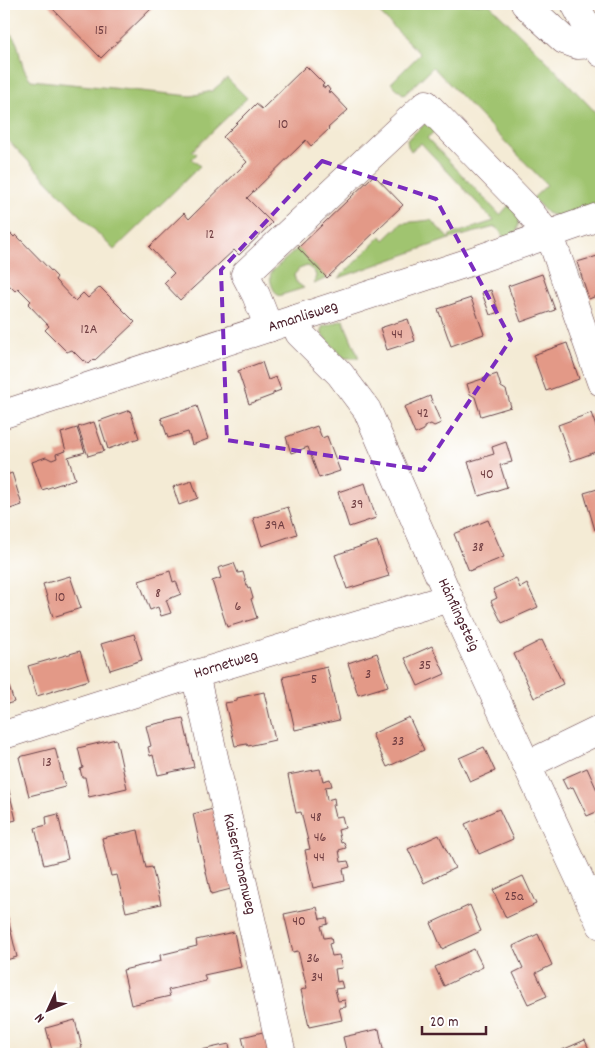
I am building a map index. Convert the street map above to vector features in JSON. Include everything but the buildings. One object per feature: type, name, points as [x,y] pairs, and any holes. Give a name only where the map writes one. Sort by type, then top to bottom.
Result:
[{"type":"street","points":[[525,4],[564,40],[578,45],[598,48]]},
{"type":"street","points":[[575,4],[598,48]]},
{"type":"street","points":[[269,328],[256,295],[245,274],[426,104],[525,206],[548,235],[601,382]]},
{"type":"street","name":"Amanlisweg","points":[[4,414],[269,328],[601,216]]},
{"type":"street","name":"Hänflingsteig","points":[[295,319],[299,333],[340,374],[367,410],[450,598],[601,925]]},
{"type":"street","name":"Hornetweg","points":[[4,735],[195,674],[450,598]]},
{"type":"street","name":"Kaiserkronenweg","points":[[195,674],[282,1054]]},
{"type":"street","points":[[527,765],[601,729]]},
{"type":"highlighted area","points":[[322,161],[436,199],[511,339],[423,470],[227,440],[221,270]]},
{"type":"green space","points":[[371,4],[489,4],[601,118],[601,206],[564,219],[547,213],[533,198],[547,185],[433,67],[404,95],[391,83],[420,54]]},
{"type":"green space","points":[[4,27],[18,45],[24,68],[31,80],[191,96],[212,91],[227,78],[247,98],[192,151],[197,154],[192,159],[200,166],[114,250],[4,136]]},
{"type":"green space","points":[[427,122],[439,127],[427,138],[500,215],[510,204],[520,219],[516,234],[505,239],[495,227],[449,239],[450,235],[494,221],[421,143],[411,151],[407,140]]},
{"type":"green space","points":[[431,220],[449,239],[339,278],[381,236],[384,240],[402,223]]},
{"type":"green space","points":[[298,248],[327,278],[314,284],[316,275],[307,266],[299,269],[294,275],[296,282],[304,288],[278,296],[271,284],[271,272]]},
{"type":"green space","points":[[343,320],[359,358],[344,358],[322,335],[322,327]]}]
